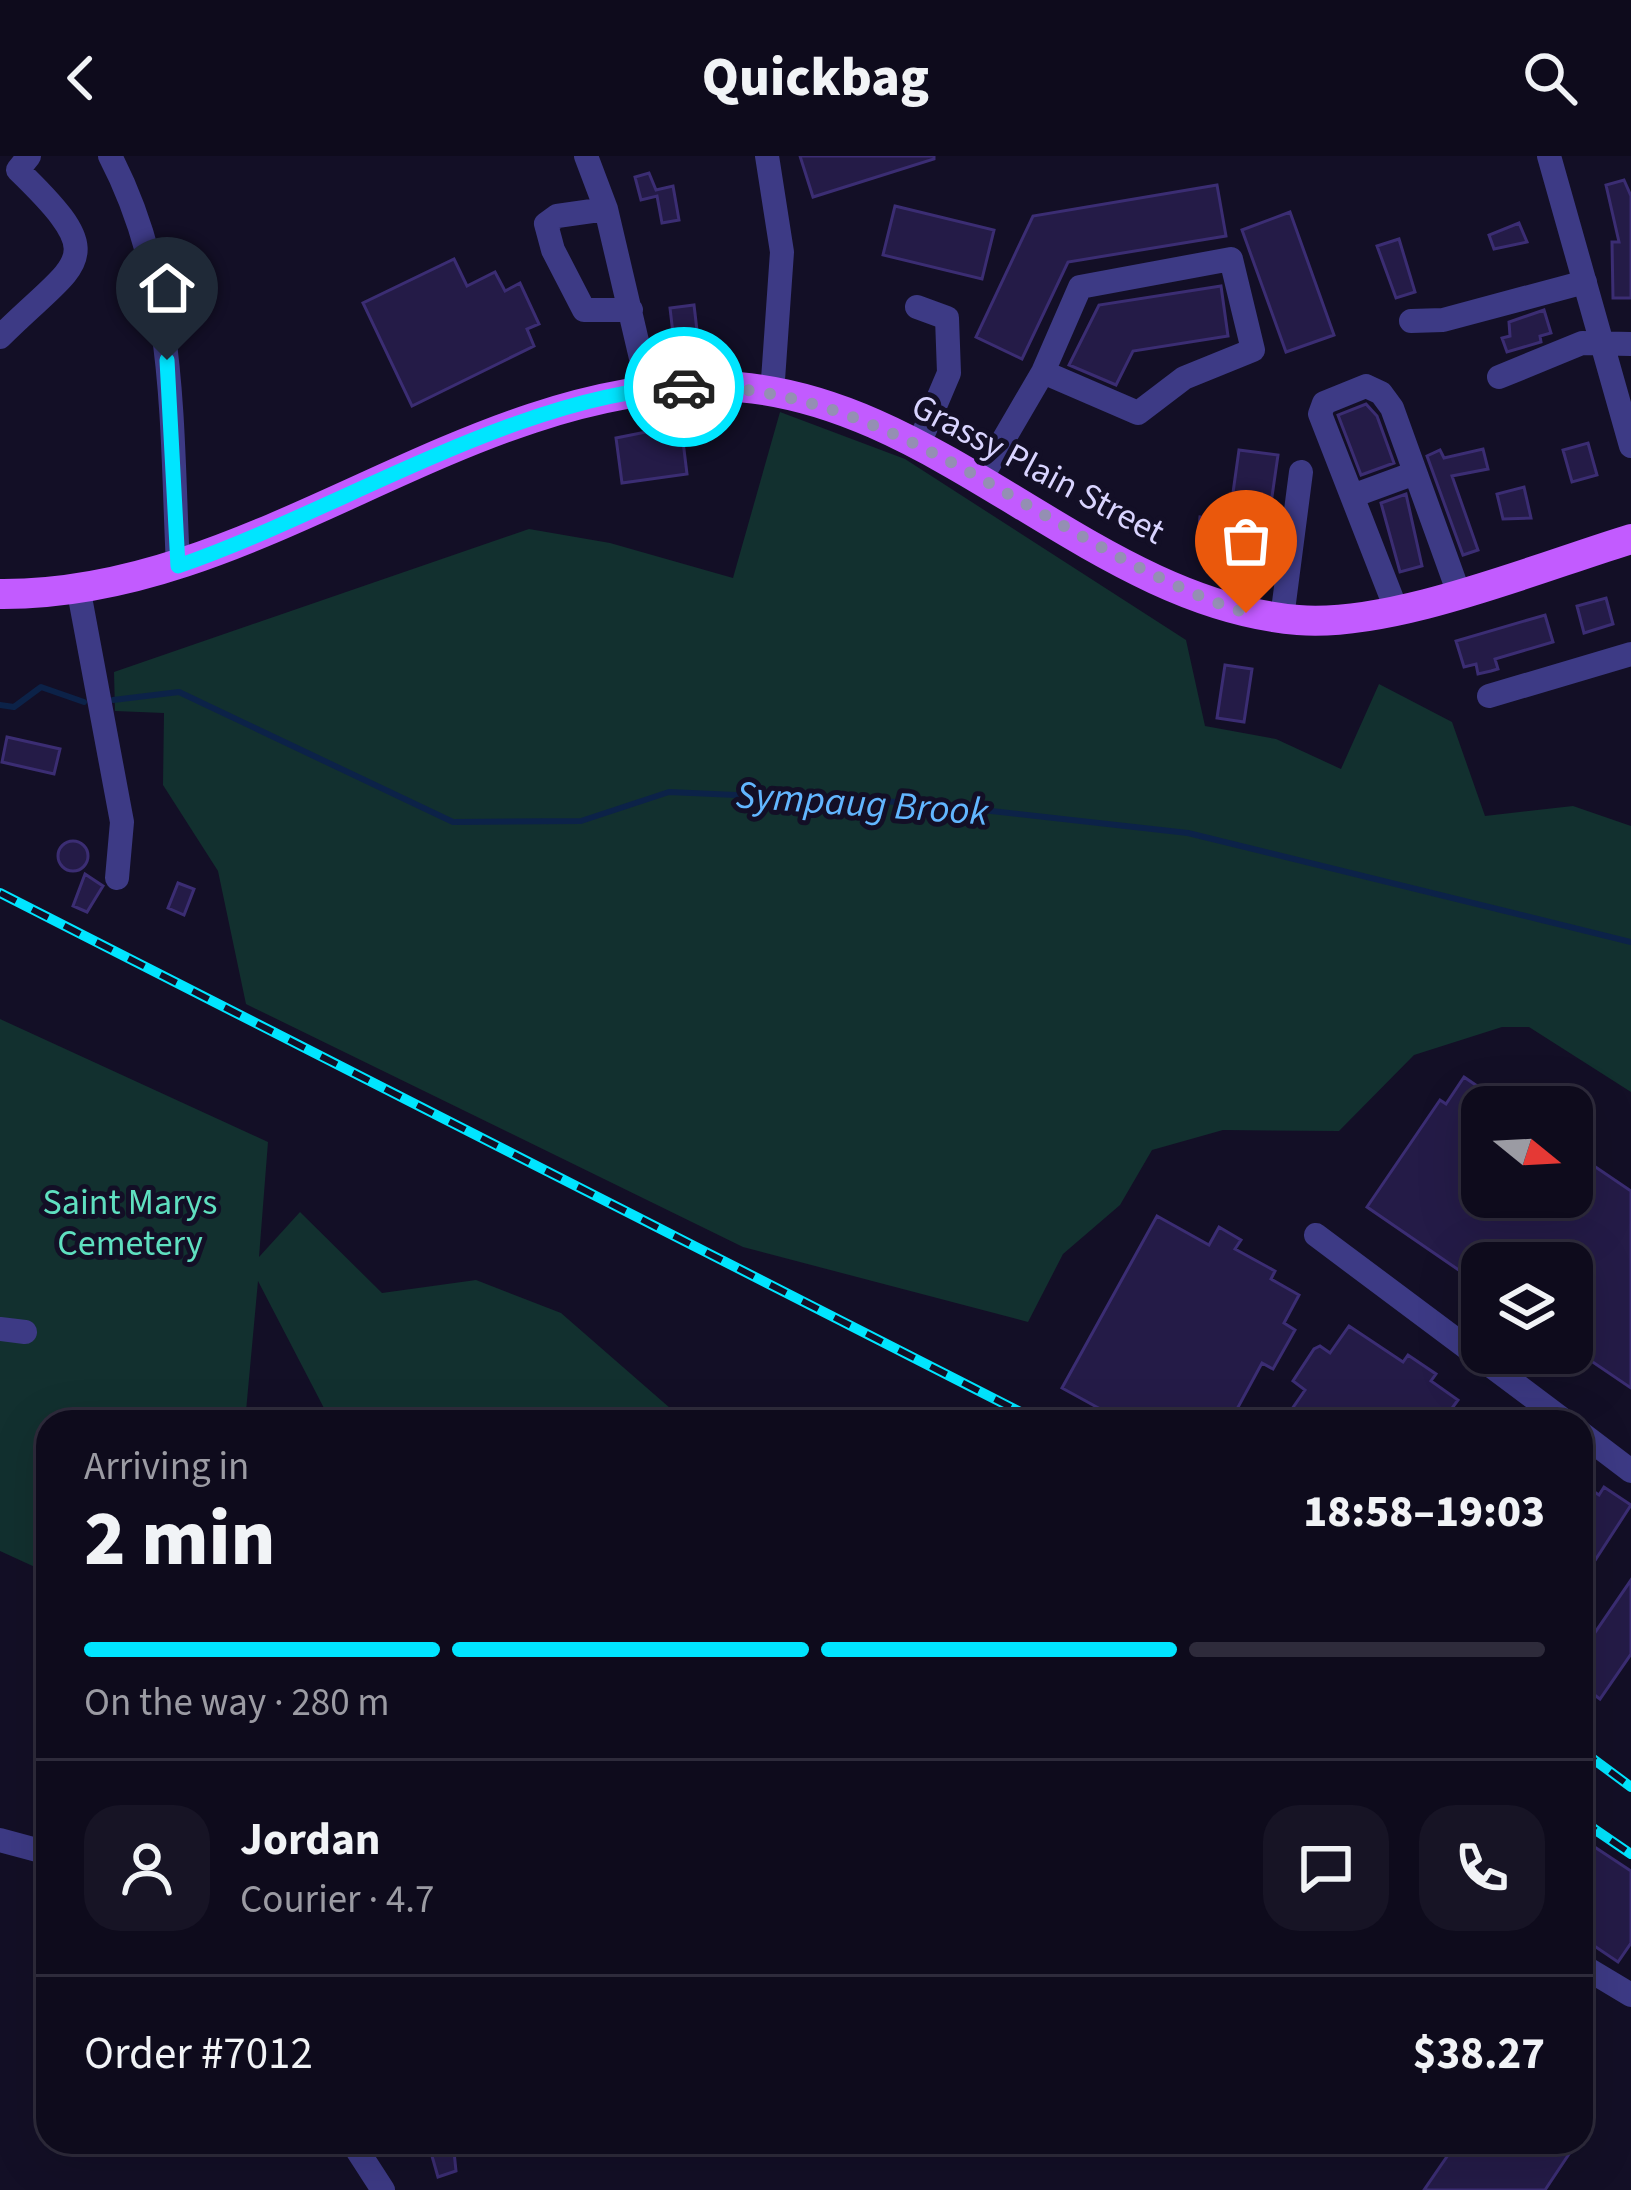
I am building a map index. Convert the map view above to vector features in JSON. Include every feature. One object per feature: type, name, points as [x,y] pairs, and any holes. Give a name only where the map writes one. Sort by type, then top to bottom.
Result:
[{"type":"main road","name":"Grassy Plain Street","points":[[0,594],[80,592],[178,566],[527,421],[648,388],[721,386],[772,394],[860,418],[1141,570],[1208,600],[1282,618],[1369,616],[1631,539]]},
{"type":"street","points":[[110,156],[131,195],[157,276],[165,328],[178,566]]},
{"type":"street","points":[[586,156],[606,209],[648,388]]},
{"type":"street","points":[[766,156],[782,252],[772,394]]},
{"type":"street","points":[[1549,156],[1631,446]]},
{"type":"street","points":[[0,338],[60,283],[76,262],[79,244],[69,224],[15,164]]},
{"type":"street","points":[[606,209],[557,216],[546,224],[553,250],[584,310],[632,310]]},
{"type":"street","points":[[980,480],[1042,372],[1080,287],[1231,259],[1252,350],[1184,378],[1138,412],[1042,372]]},
{"type":"street","points":[[1411,321],[1443,320],[1585,282]]},
{"type":"street","points":[[917,307],[947,318],[949,373],[918,446]]},
{"type":"street","points":[[1499,377],[1582,343],[1631,344]]},
{"type":"street","points":[[1396,609],[1320,413],[1324,403],[1366,386],[1381,393],[1392,408],[1458,591]]},
{"type":"street","points":[[1282,618],[1301,472]]},
{"type":"street","points":[[1355,495],[1415,473]]},
{"type":"street","points":[[80,592],[122,823],[117,878]]},
{"type":"street","points":[[1489,696],[1631,654]]},
{"type":"street","points":[[1316,1235],[1550,1410]]},
{"type":"street","points":[[1593,1442],[1631,1471]]},
{"type":"street","points":[[0,1840],[36,1850]]},
{"type":"street","points":[[1593,1972],[1631,1995]]},
{"type":"street","points":[[360,2154],[383,2190]]},
{"type":"green space","points":[[780,412],[905,459],[1186,640],[1205,726],[1276,739],[1341,769],[1379,684],[1452,722],[1485,816],[1573,806],[1631,826],[1631,1092],[1529,1027],[1502,1027],[1414,1055],[1339,1131],[1223,1130],[1152,1150],[1120,1205],[1063,1254],[1028,1322],[743,1247],[246,1004],[218,871],[163,785],[164,713],[115,711],[114,672],[529,529],[610,543],[733,578]]},
{"type":"green space","name":"Saint Marys Cemetery","points":[[0,1019],[268,1142],[259,1257],[300,1212],[382,1293],[476,1280],[561,1313],[672,1410],[325,1410],[258,1281],[246,1410],[36,1410],[36,1568],[0,1551]]},
{"type":"building","points":[[800,156],[934,156],[934,159],[813,197]]},
{"type":"building","points":[[649,173],[656,190],[673,186],[679,220],[662,223],[657,196],[641,200],[635,177]]},
{"type":"building","points":[[1624,180],[1631,196],[1631,298],[1613,298],[1612,242],[1619,242],[1606,185]]},
{"type":"building","points":[[1217,185],[1226,236],[1068,262],[1022,359],[976,337],[1033,216]]},
{"type":"building","points":[[895,206],[994,230],[982,279],[883,255]]},
{"type":"building","points":[[1290,212],[1334,335],[1286,352],[1242,230]]},
{"type":"building","points":[[1519,223],[1527,242],[1494,249],[1489,235]]},
{"type":"building","points":[[1399,239],[1415,292],[1396,298],[1377,246]]},
{"type":"building","points":[[454,259],[467,286],[495,272],[505,291],[520,283],[539,324],[527,329],[534,346],[412,406],[363,303]]},
{"type":"building","points":[[1221,286],[1228,336],[1133,351],[1116,385],[1069,365],[1099,305]]},
{"type":"building","points":[[694,305],[698,339],[674,342],[670,308]]},
{"type":"building","points":[[1544,310],[1551,333],[1540,336],[1541,342],[1507,352],[1502,338],[1510,336],[1509,322]]},
{"type":"building","points":[[1366,404],[1377,416],[1394,463],[1361,475],[1338,415]]},
{"type":"building","points":[[681,425],[687,474],[622,483],[616,438]]},
{"type":"building","points":[[1588,443],[1597,475],[1572,482],[1563,450]]},
{"type":"building","points":[[1483,449],[1488,469],[1452,476],[1478,550],[1463,555],[1427,456],[1440,450],[1444,458]]},
{"type":"building","points":[[1239,450],[1278,455],[1265,545],[1198,536],[1200,517],[1217,519],[1219,505],[1231,507]]},
{"type":"building","points":[[1524,487],[1531,518],[1503,519],[1497,494]]},
{"type":"building","points":[[1406,494],[1422,566],[1400,572],[1381,503]]},
{"type":"building","points":[[1606,598],[1613,624],[1584,633],[1577,606]]},
{"type":"building","points":[[1545,615],[1553,642],[1495,659],[1498,669],[1491,671],[1478,674],[1476,664],[1464,667],[1456,641]]},
{"type":"building","points":[[1225,665],[1252,669],[1244,722],[1217,718]]},
{"type":"building","points":[[7,737],[60,749],[54,774],[2,762]]},
{"type":"building","points":[[73,841],[88,856],[73,871],[58,856]]},
{"type":"building","points":[[85,874],[103,886],[87,912],[73,906]]},
{"type":"building","points":[[178,883],[194,889],[184,915],[168,908]]},
{"type":"building","points":[[1464,1077],[1477,1086],[1461,1086],[1461,1218],[1593,1218],[1593,1165],[1631,1191],[1631,1388],[1593,1362],[1593,1242],[1461,1242],[1461,1272],[1367,1207],[1440,1100],[1446,1104]]},
{"type":"building","points":[[1157,1216],[1209,1245],[1219,1227],[1241,1240],[1235,1249],[1275,1271],[1271,1279],[1299,1295],[1284,1323],[1295,1330],[1273,1369],[1262,1363],[1237,1410],[1102,1410],[1062,1388]]},
{"type":"building","points":[[1349,1326],[1403,1362],[1408,1355],[1436,1374],[1431,1381],[1458,1400],[1451,1410],[1291,1410],[1305,1390],[1293,1381],[1314,1349],[1320,1346],[1330,1353]]},
{"type":"building","points":[[1604,1487],[1631,1505],[1593,1564],[1593,1491],[1599,1495]]},
{"type":"building","points":[[1631,1580],[1631,1654],[1600,1699],[1593,1694],[1593,1635]]},
{"type":"building","points":[[1593,1846],[1631,1871],[1631,1943],[1618,1962],[1593,1945]]},
{"type":"building","points":[[431,2154],[454,2154],[456,2171],[438,2177]]},
{"type":"building","points":[[1449,2154],[1569,2154],[1545,2190],[1424,2190]]},
{"type":"waterway","name":"Sympaug Brook","points":[[0,705],[14,707],[41,687],[84,702]]},
{"type":"waterway","name":"Sympaug Brook","points":[[113,700],[179,692],[453,822],[581,821],[669,792],[921,803],[1188,833],[1631,942]]},
{"type":"railway","points":[[0,893],[1016,1410]]},
{"type":"railway","points":[[1593,1759],[1631,1787]]},
{"type":"railway","points":[[1593,1828],[1631,1854]]},
{"type":"way so far","points":[[684,387],[721,386],[783,396],[860,418],[1141,570],[1246,613]]},
{"type":"route","points":[[167,360],[178,566],[527,421],[648,388],[684,387]]}]
